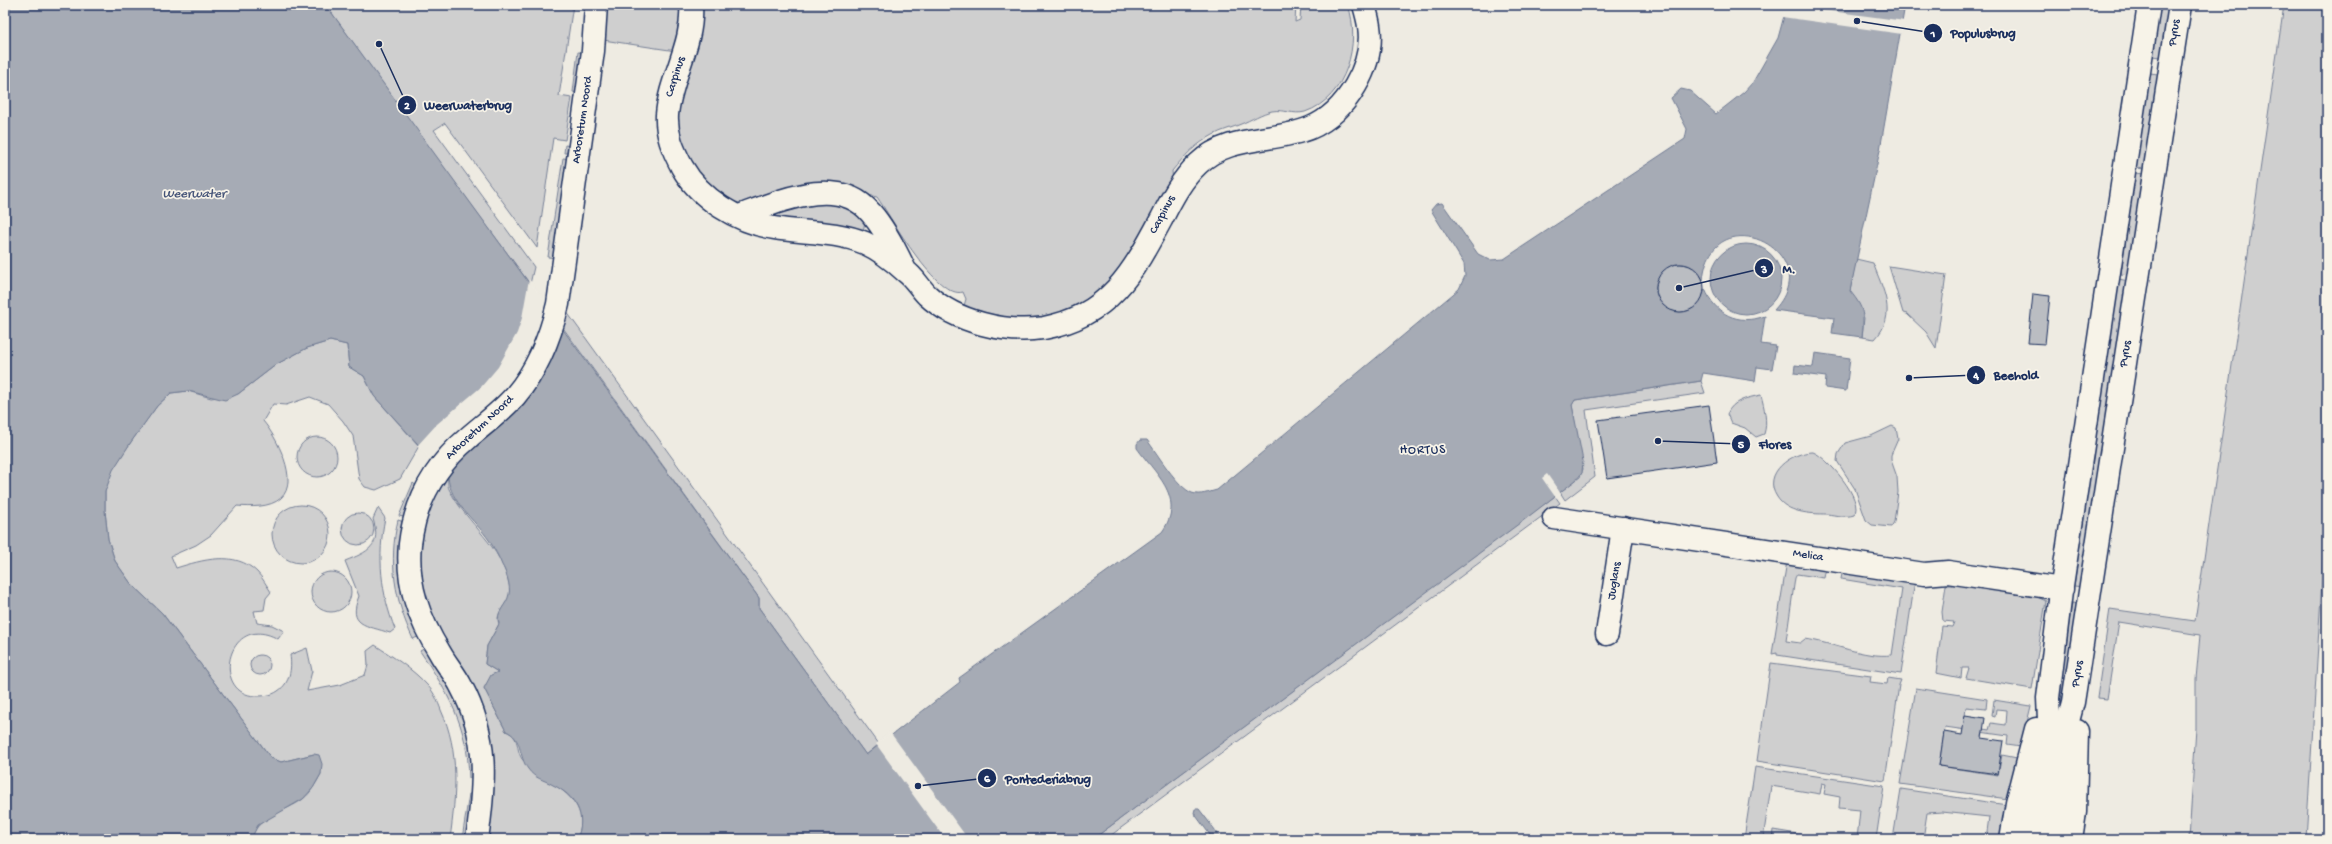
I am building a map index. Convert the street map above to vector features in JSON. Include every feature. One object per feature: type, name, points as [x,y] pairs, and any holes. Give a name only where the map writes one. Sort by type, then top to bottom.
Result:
[{"type":"street","name":"Arboretum Noord","points":[[477,839],[484,791],[483,755],[475,720],[461,686],[422,620],[411,584],[410,544],[416,511],[424,493],[443,463],[468,438],[503,409],[528,379],[542,355],[552,329],[558,304],[562,263],[594,51],[596,5]]},
{"type":"street","name":"Carpinus","points":[[691,5],[690,31],[668,98],[667,120],[668,135],[673,149],[685,172],[698,189],[713,203],[739,216],[772,228],[830,234],[866,244],[906,271]]},
{"type":"street","name":"Carpinus","points":[[739,216],[804,195],[832,193],[844,195],[857,201],[870,212],[906,271],[928,296],[964,317],[996,326],[1019,329],[1045,328],[1074,320],[1098,307],[1110,298],[1121,286],[1150,240],[1178,187],[1198,164],[1211,153],[1226,146],[1310,128],[1324,119],[1341,104],[1360,78],[1367,57],[1370,27],[1364,5]]},
{"type":"street","points":[[2031,839],[2049,720],[2048,698],[2062,589],[2149,5]]},
{"type":"street","name":"Pyrus","points":[[2050,839],[2067,725],[2073,702],[2180,5]]},
{"type":"street","name":"Melica","points":[[1554,518],[1924,574],[1948,572],[2062,589]]},
{"type":"street","name":"Juglans","points":[[1607,634],[1623,528]]},
{"type":"street","points":[[2011,839],[2021,785],[2038,719],[2048,698]]},
{"type":"street","name":"Pyrus","points":[[2071,839],[2076,793],[2078,723],[2073,702]]},
{"type":"shaded area","points":[[326,5],[573,5],[559,96],[572,98],[565,140],[553,138],[537,248],[445,123],[434,130],[534,267],[530,284],[422,138]]},
{"type":"shaded area","points":[[603,5],[684,5],[676,51],[603,40]]},
{"type":"shaded area","points":[[699,5],[1296,5],[1295,22],[1300,20],[1301,5],[1348,5],[1352,20],[1353,35],[1347,67],[1340,82],[1331,95],[1319,105],[1301,113],[1272,111],[1264,113],[1213,135],[1201,142],[1186,155],[1172,171],[1173,183],[1113,285],[1069,313],[1015,322],[963,309],[966,299],[963,292],[952,291],[928,271],[877,197],[868,195],[867,200],[740,203],[726,200],[698,178],[674,125]]},
{"type":"shaded area","points":[[2160,5],[2169,5],[2161,57],[2153,56]]},
{"type":"shaded area","points":[[2284,5],[2327,5],[2327,498],[2306,839],[2189,839],[2196,728],[2196,679],[2200,635],[2119,622],[2107,699],[2097,698],[2110,609],[2195,621]]},
{"type":"shaded area","points":[[578,52],[587,53],[572,153],[564,153],[565,145],[570,146],[578,93],[573,92]]},
{"type":"shaded area","points":[[2150,73],[2158,74],[2145,169],[2136,168]]},
{"type":"shaded area","points":[[563,158],[571,159],[557,258],[548,257]]},
{"type":"shaded area","points":[[2135,173],[2144,174],[2129,275],[2121,274]]},
{"type":"shaded area","points":[[828,200],[866,216],[862,237],[755,216]]},
{"type":"shaded area","points":[[1856,259],[1873,263],[1884,292],[1887,311],[1886,320],[1882,330],[1875,339],[1862,337],[1864,318],[1850,291]]},
{"type":"shaded area","points":[[1889,266],[1946,275],[1936,348],[1926,332],[1907,314],[1903,313]]},
{"type":"shaded area","points":[[2119,279],[2128,281],[2083,587],[2074,586]]},
{"type":"shaded area","points":[[564,308],[879,744],[866,755],[759,608],[759,598],[561,325]]},
{"type":"shaded area","points":[[330,341],[347,345],[349,367],[364,376],[374,396],[419,446],[400,479],[376,490],[365,487],[359,479],[353,436],[343,421],[328,404],[310,397],[286,405],[273,404],[263,421],[279,447],[287,470],[288,481],[286,490],[281,498],[271,504],[266,505],[254,507],[237,506],[211,535],[196,545],[171,556],[176,568],[207,560],[229,559],[239,561],[248,565],[257,572],[271,592],[266,598],[264,610],[254,611],[257,623],[272,625],[284,631],[278,639],[261,633],[247,636],[237,644],[231,656],[229,669],[233,682],[241,692],[255,696],[264,696],[278,691],[288,680],[291,665],[290,655],[307,648],[312,671],[307,691],[340,685],[365,675],[368,665],[367,651],[375,645],[416,674],[430,688],[437,700],[447,726],[454,757],[455,789],[450,839],[251,839],[254,831],[259,825],[273,815],[296,804],[306,797],[311,791],[321,774],[314,754],[281,762],[271,758],[162,613],[132,585],[115,561],[108,539],[105,511],[105,492],[112,470],[157,406],[171,393],[188,391],[211,398],[238,394],[277,364],[307,348]]},
{"type":"shaded area","points":[[1701,381],[1705,393],[1586,410],[1595,477],[1565,500],[1560,492],[1580,477],[1583,469],[1572,405],[1575,400]]},
{"type":"shaded area","points":[[1761,395],[1766,425],[1764,434],[1756,437],[1745,428],[1731,423],[1727,414],[1733,406],[1741,400]]},
{"type":"shaded area","points":[[1892,426],[1896,428],[1898,439],[1891,455],[1891,460],[1897,477],[1898,492],[1894,522],[1891,527],[1872,525],[1866,520],[1855,489],[1837,461],[1838,454],[1845,443],[1871,436]]},
{"type":"shaded area","points":[[313,437],[321,437],[328,440],[334,446],[337,457],[334,468],[328,474],[321,477],[313,477],[306,474],[300,468],[297,461],[297,453],[300,446],[306,440]]},
{"type":"shaded area","points":[[1813,452],[1835,470],[1850,490],[1856,508],[1854,515],[1844,516],[1799,512],[1781,502],[1777,497],[1773,488],[1773,480],[1776,472],[1788,460],[1805,453]]},
{"type":"shaded area","points":[[446,475],[449,489],[456,502],[500,559],[510,588],[508,598],[499,615],[499,624],[487,646],[485,664],[498,672],[484,688],[506,731],[516,740],[522,759],[562,790],[576,806],[580,815],[581,826],[577,839],[485,839],[491,792],[436,636],[417,572],[423,518]]},
{"type":"shaded area","points":[[413,483],[419,488],[408,518],[399,516]]},
{"type":"shaded area","points":[[1555,496],[1560,503],[1106,839],[1093,839]]},
{"type":"shaded area","points":[[295,505],[307,505],[322,513],[330,528],[330,540],[322,555],[307,563],[295,563],[280,555],[272,540],[272,528],[280,513]]},
{"type":"shaded area","points":[[378,508],[385,518],[381,546],[381,561],[386,602],[395,629],[390,633],[366,626],[357,619],[355,613],[359,596],[345,561],[371,547],[376,536],[373,519]]},
{"type":"shaded area","points":[[355,513],[361,513],[371,520],[374,529],[373,535],[367,542],[361,545],[355,545],[345,538],[342,532],[342,526],[349,516]]},
{"type":"shaded area","points":[[398,520],[407,523],[420,636],[413,639],[402,610],[395,581],[394,551]]},
{"type":"shaded area","points":[[1787,561],[1826,567],[1824,578],[1797,574],[1795,578],[1786,641],[1800,643],[1805,639],[1870,654],[1892,655],[1902,589],[1841,579],[1843,569],[1915,580],[1901,674],[1777,655],[1777,653],[1772,654]]},
{"type":"shaded area","points":[[327,572],[335,572],[342,575],[348,581],[351,592],[348,603],[342,609],[335,612],[327,612],[320,609],[314,603],[311,596],[311,588],[314,581],[320,575]]},
{"type":"shaded area","points":[[1954,580],[1977,587],[2026,594],[2046,601],[2032,689],[1966,678],[1969,668],[1962,668],[1961,678],[1936,673],[1942,626],[1952,627],[1954,622],[1943,621],[1942,612],[1946,585],[1953,585]]},
{"type":"shaded area","points":[[2072,603],[2080,604],[2067,693],[2059,692]]},
{"type":"shaded area","points":[[427,647],[460,701],[478,779],[469,778],[465,742],[455,711],[448,696],[420,651]]},
{"type":"shaded area","points":[[260,655],[267,658],[270,665],[267,672],[260,675],[253,672],[250,665],[253,658]]},
{"type":"shaded area","points":[[1771,663],[1871,676],[1870,682],[1887,684],[1888,678],[1901,680],[1885,781],[1757,761]]},
{"type":"shaded area","points":[[1916,688],[1987,699],[1986,709],[1966,707],[1964,726],[1989,730],[1991,723],[2006,725],[2007,710],[1996,709],[1995,717],[1992,716],[1994,700],[2031,706],[2021,747],[2007,745],[2008,736],[1945,727],[1939,766],[1998,775],[2002,755],[2017,758],[2008,799],[1900,784]]},
{"type":"shaded area","points":[[1755,767],[1884,786],[1876,839],[1857,839],[1860,810],[1839,808],[1840,797],[1824,794],[1826,784],[1822,783],[1820,794],[1771,786],[1763,839],[1744,839]]},
{"type":"shaded area","points":[[1901,789],[2007,805],[2002,839],[1986,839],[1989,817],[1942,812],[1927,813],[1923,839],[1893,839]]},
{"type":"shaded area","points":[[469,794],[477,795],[470,839],[462,839]]},
{"type":"shaded area","points":[[1773,830],[1828,839],[1772,839]]},
{"type":"water","name":"Weerwater","points":[[5,5],[326,5],[759,598],[759,608],[866,755],[960,682],[959,678],[1162,532],[1169,520],[1171,508],[1170,498],[1160,478],[1137,448],[1137,444],[1140,440],[1147,440],[1174,477],[1186,490],[1198,494],[1217,490],[1459,289],[1465,276],[1464,264],[1431,210],[1436,204],[1442,203],[1478,254],[1490,260],[1504,259],[1685,139],[1687,129],[1671,98],[1681,89],[1690,91],[1716,114],[1744,92],[1753,82],[1778,38],[1787,5],[1905,5],[1880,150],[1850,291],[1861,308],[1863,318],[1862,337],[1832,333],[1834,318],[1774,310],[1787,288],[1787,268],[1778,252],[1762,241],[1743,237],[1725,241],[1710,254],[1703,280],[1691,266],[1677,264],[1668,267],[1656,282],[1656,292],[1660,301],[1668,308],[1678,312],[1688,311],[1698,303],[1705,289],[1709,298],[1715,305],[1729,316],[1746,320],[1765,316],[1761,344],[1776,346],[1772,369],[1757,367],[1755,381],[1703,373],[1701,381],[1575,400],[1572,405],[1583,461],[1582,473],[1576,480],[1093,839],[577,839],[581,822],[577,807],[568,795],[561,789],[536,777],[528,769],[518,743],[511,734],[506,731],[484,688],[491,675],[498,672],[485,664],[487,646],[499,624],[498,619],[500,612],[508,598],[509,591],[509,583],[498,556],[489,540],[458,503],[453,495],[448,477],[374,396],[364,376],[349,367],[347,345],[330,341],[307,348],[277,364],[238,394],[225,400],[188,391],[171,393],[157,406],[131,442],[113,470],[105,492],[105,511],[108,539],[115,561],[132,585],[162,613],[271,758],[281,762],[314,754],[319,755],[322,764],[321,774],[313,788],[303,799],[258,825],[251,839],[5,839]]},
{"type":"water","points":[[1746,244],[1759,247],[1771,254],[1778,266],[1781,279],[1778,292],[1771,304],[1759,311],[1746,314],[1733,311],[1721,304],[1714,292],[1711,279],[1714,266],[1721,254],[1733,247]]},
{"type":"water","points":[[1815,353],[1850,358],[1846,391],[1825,388],[1826,377],[1794,373],[1795,365],[1813,367]]},
{"type":"water","points":[[1195,809],[1199,809],[1222,839],[1213,839],[1194,813]]},
{"type":"pier","points":[[1785,5],[1905,21],[1902,34],[1782,17]]},
{"type":"pier","points":[[529,279],[563,325],[522,404],[501,425],[465,454],[445,477],[417,446],[437,424],[481,387],[498,367],[517,333],[522,318]]},
{"type":"pier","points":[[1547,474],[1561,494],[1556,498],[1542,478]]},
{"type":"pier","points":[[890,732],[968,839],[945,839],[876,744]]},
{"type":"building","points":[[1675,264],[1685,264],[1697,271],[1704,283],[1704,293],[1697,305],[1685,312],[1675,312],[1667,308],[1660,301],[1656,293],[1656,283],[1660,275],[1667,268]]},
{"type":"building","points":[[2033,294],[2050,296],[2045,344],[2028,343]]},
{"type":"building","points":[[1709,405],[1717,462],[1607,478],[1598,420]]},
{"type":"building","points":[[1965,715],[1985,718],[1982,738],[2003,741],[1998,774],[1939,766],[1944,732],[1962,735]]},
{"type":"place","name":"Populusbrug","points":[[1857,21]]},
{"type":"place","name":"Weerwaterbrug","points":[[379,44]]},
{"type":"place","name":"M.","points":[[1679,288]]},
{"type":"place","name":"Beehold","points":[[1909,378]]},
{"type":"place","name":"Flores","points":[[1658,441]]},
{"type":"place","name":"Pontederiabrug","points":[[918,786]]},
{"type":"district","name":"HORTUS","points":[[1423,450]]}]
